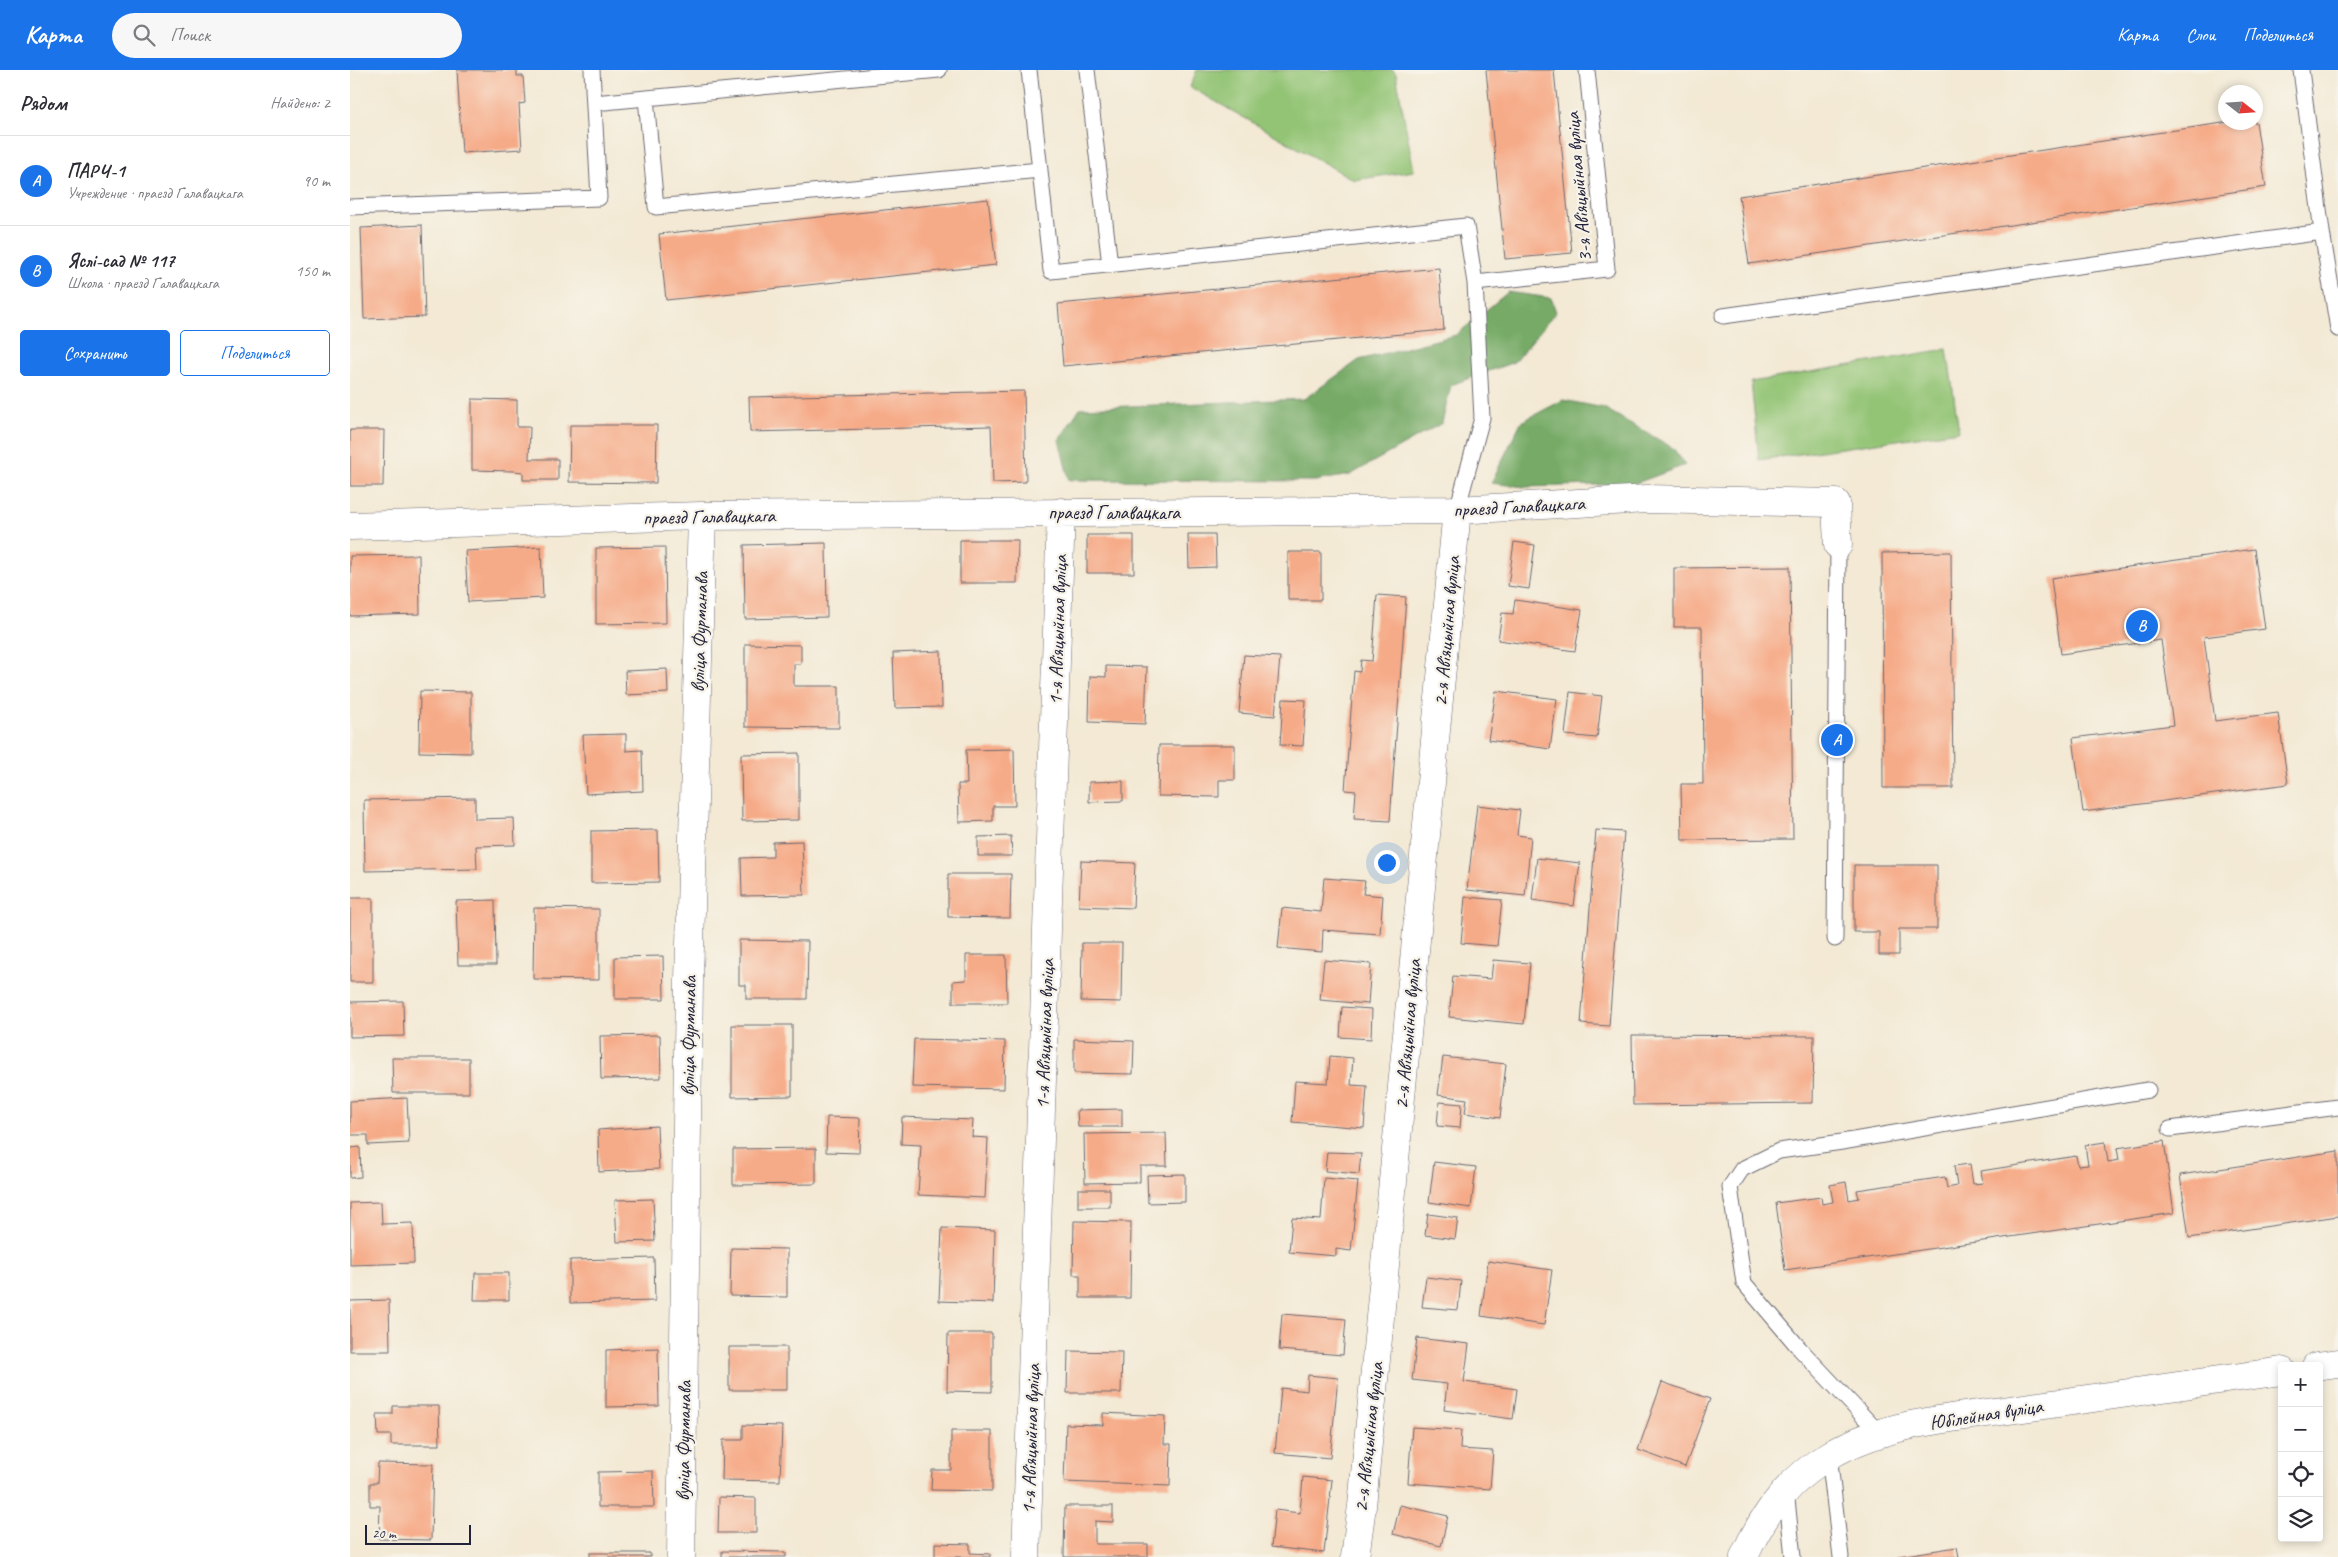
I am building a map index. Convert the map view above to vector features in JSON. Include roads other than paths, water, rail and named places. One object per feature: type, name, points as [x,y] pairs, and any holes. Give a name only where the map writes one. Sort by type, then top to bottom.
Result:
[{"type":"street","name":"праезд Галавацкага","points":[[350,526],[702,516],[1457,510],[1647,499],[1836,502],[1838,544]]},
{"type":"street","name":"2-я Авіяцыйная вуліца","points":[[1355,1557],[1362,1506],[1457,510]]},
{"type":"street","name":"1-я Авіяцыйная вуліца","points":[[1026,1557],[1061,512]]},
{"type":"street","name":"вуліца Фурманава","points":[[681,1557],[688,981],[702,516]]},
{"type":"street","points":[[2323,1365],[2338,1363]]},
{"type":"street","name":"Юбілейная вуліца","points":[[1744,1557],[1754,1535],[1786,1488],[1829,1455],[1879,1433],[1941,1420],[2278,1372]]},
{"type":"lane","points":[[350,207],[599,198],[592,70]]},
{"type":"lane","points":[[594,103],[939,70]]},
{"type":"lane","points":[[1029,70],[1051,271],[1466,226],[1475,282],[1482,418],[1457,510]]},
{"type":"lane","points":[[1087,70],[1110,265]]},
{"type":"lane","name":"3-я Авіяцыйная вуліца","points":[[1475,282],[1607,269],[1587,70]]},
{"type":"lane","points":[[2301,70],[2322,232],[2338,329]]},
{"type":"lane","points":[[646,98],[656,207],[1040,170]]},
{"type":"lane","points":[[1723,316],[2322,232]]},
{"type":"lane","points":[[1835,939],[1838,544]]},
{"type":"lane","points":[[1879,1433],[1800,1349],[1744,1283],[1730,1187],[1742,1169],[1779,1150],[1842,1142],[2148,1090]]},
{"type":"lane","points":[[2170,1129],[2338,1107]]},
{"type":"lane","points":[[1829,1455],[1841,1557]]},
{"type":"lane","points":[[1786,1488],[1793,1557]]},
{"type":"place","name":"Яслі-сад № 117","points":[[2142,626]]},
{"type":"place","name":"ПАРЧ-1","points":[[1837,740]]}]
